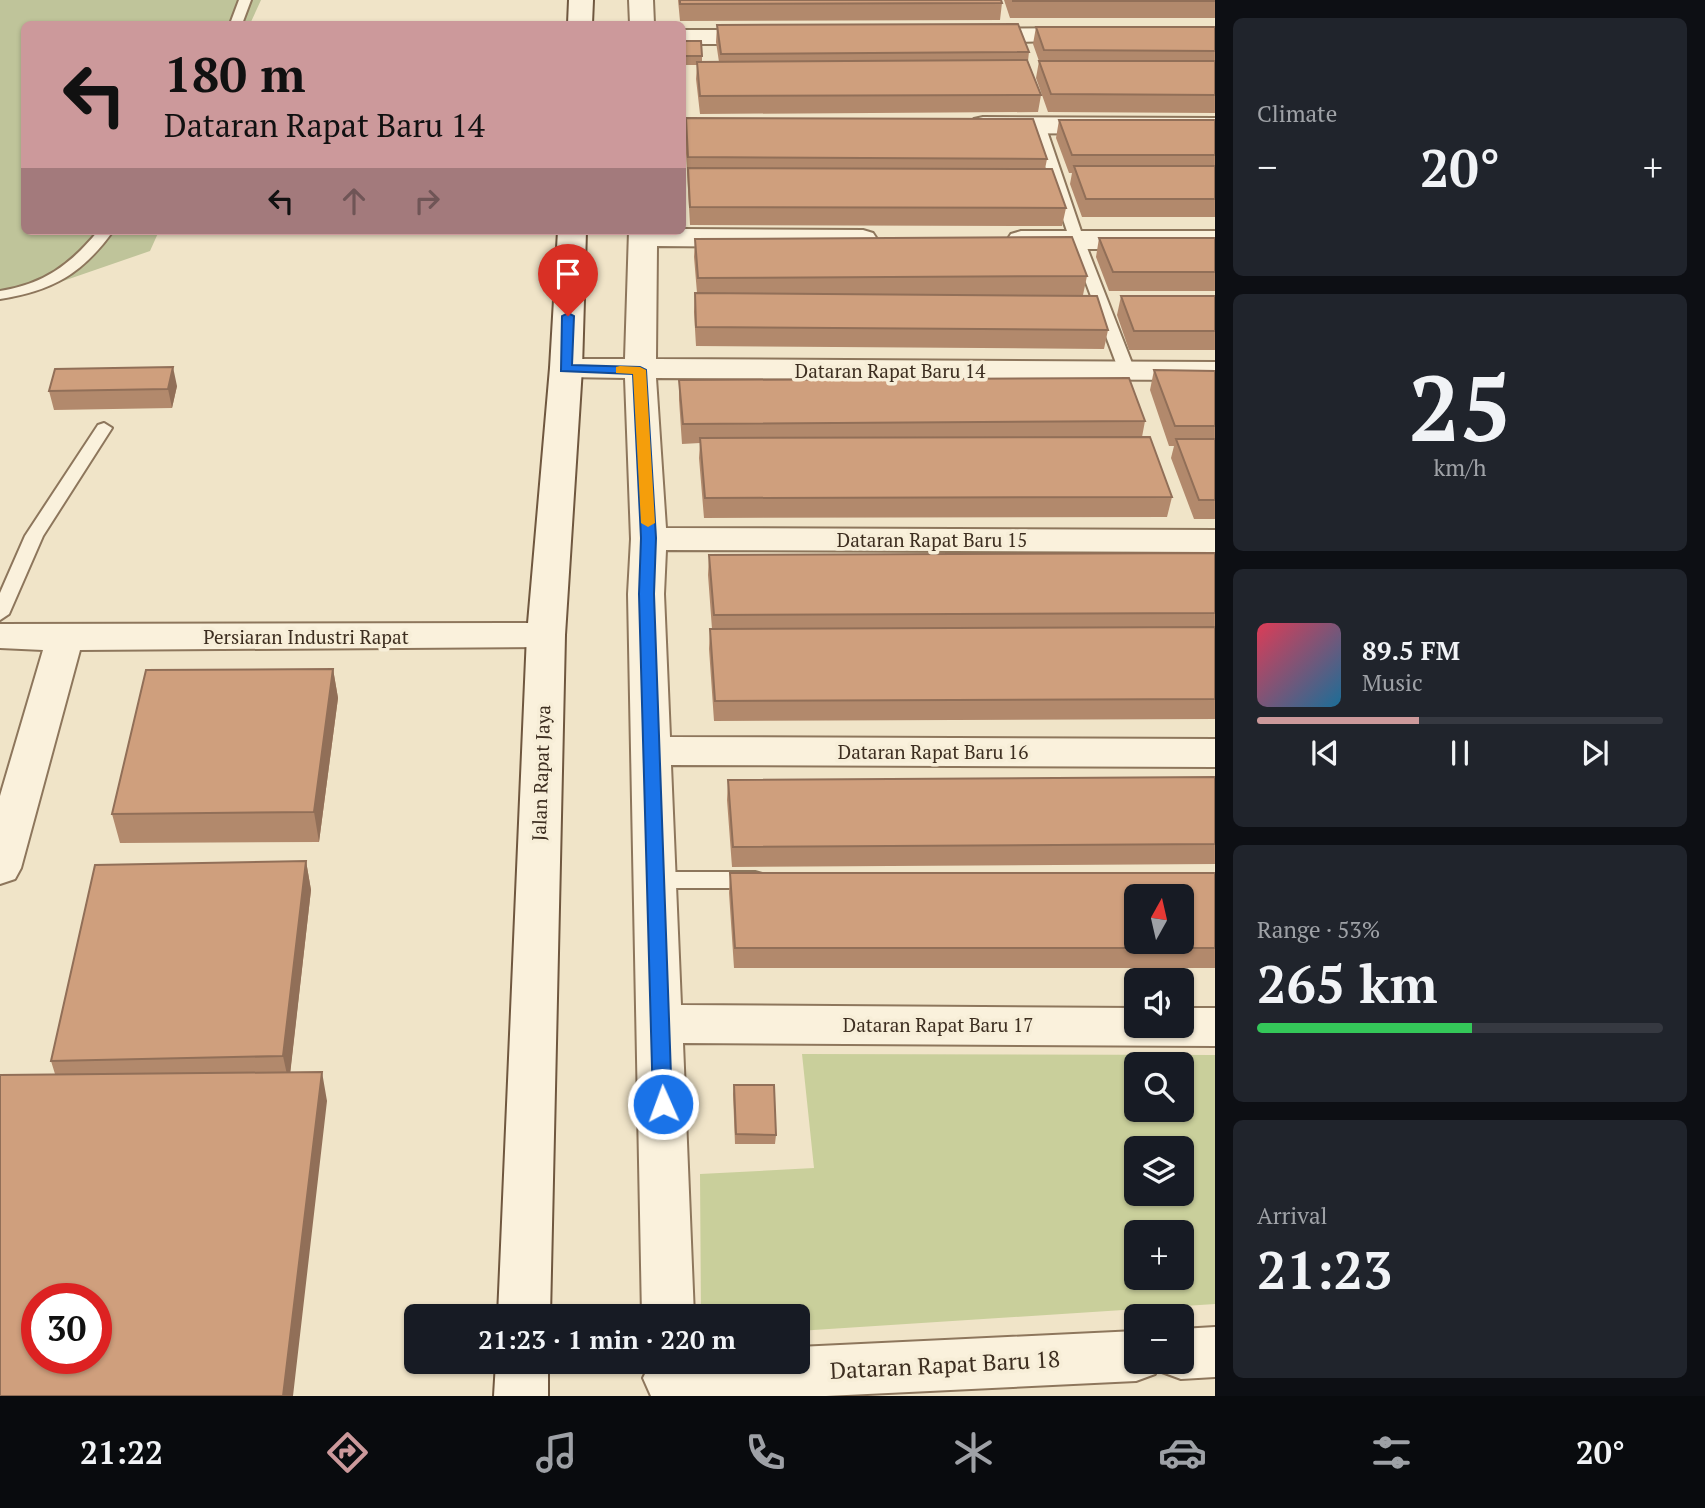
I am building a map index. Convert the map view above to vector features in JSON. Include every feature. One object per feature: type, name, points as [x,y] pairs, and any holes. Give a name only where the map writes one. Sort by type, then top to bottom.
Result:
[{"type":"street","points":[[580,21],[581,0]]},
{"type":"street","points":[[641,0],[642,21]]},
{"type":"street","points":[[956,36],[1106,35]]},
{"type":"street","points":[[686,37],[792,37]]},
{"type":"street","points":[[956,125],[1215,125]]},
{"type":"street","name":"Jalan Rapat Jaya","points":[[524,1304],[546,635],[566,368],[572,235]]},
{"type":"street","points":[[643,235],[640,370],[649,538],[646,594],[668,1304]]},
{"type":"street","points":[[686,235],[887,239]]},
{"type":"street","points":[[996,239],[1215,240]]},
{"type":"street","name":"Dataran Rapat Baru 14","points":[[566,368],[1215,371]]},
{"type":"street","name":"Dataran Rapat Baru 15","points":[[649,538],[1215,541]]},
{"type":"street","name":"Persiaran Industri Rapat","points":[[0,636],[65,638],[546,635]]},
{"type":"street","points":[[0,868],[65,638]]},
{"type":"street","name":"Dataran Rapat Baru 16","points":[[651,751],[1215,753]]},
{"type":"street","name":"Dataran Rapat Baru 17","points":[[661,1024],[1215,1027]]},
{"type":"street","points":[[1194,1353],[1215,1352]]},
{"type":"street","name":"Dataran Rapat Baru 18","points":[[670,1378],[1124,1357]]},
{"type":"street","points":[[521,1396],[522,1374]]},
{"type":"lane","points":[[237,21],[245,0]]},
{"type":"lane","points":[[1038,125],[1077,240],[1127,371]]},
{"type":"lane","points":[[0,295],[23,292],[57,281],[79,264],[103,235]]},
{"type":"lane","points":[[0,614],[34,536],[104,428]]},
{"type":"lane","points":[[654,880],[777,880]]},
{"type":"green space","points":[[0,0],[261,0],[251,21],[21,21],[21,235],[157,235],[150,251],[11,299],[0,299]]},
{"type":"green space","points":[[802,1054],[1124,1055],[1124,1122],[1194,1122],[1194,1055],[1215,1055],[1215,1304],[1124,1304],[1124,1310],[810,1330],[810,1304],[701,1304],[700,1174],[814,1168]]},
{"type":"building","points":[[680,0],[1001,0],[1002,3],[680,4]]},
{"type":"building","points":[[1215,0],[1215,1],[1013,1]]},
{"type":"building","points":[[1018,24],[1029,52],[721,54],[717,25]]},
{"type":"building","points":[[1036,27],[1215,27],[1215,51],[1044,50]]},
{"type":"building","points":[[686,41],[701,41],[702,56],[686,56]]},
{"type":"building","points":[[1027,60],[1041,95],[700,96],[697,62]]},
{"type":"building","points":[[1039,61],[1215,61],[1215,95],[1051,94]]},
{"type":"building","points":[[686,118],[1033,119],[1047,159],[688,157]]},
{"type":"building","points":[[1059,120],[1215,120],[1215,155],[1072,155]]},
{"type":"building","points":[[1074,166],[1215,166],[1215,199],[1086,199]]},
{"type":"building","points":[[688,168],[1052,169],[1066,208],[690,207]]},
{"type":"building","points":[[1072,237],[1087,276],[698,278],[695,239]]},
{"type":"building","points":[[1099,238],[1215,238],[1215,272],[1113,272]]},
{"type":"building","points":[[695,293],[1097,296],[1108,330],[696,327]]},
{"type":"building","points":[[1121,296],[1215,296],[1215,331],[1134,331]]},
{"type":"building","points":[[173,367],[168,389],[49,391],[55,369]]},
{"type":"building","points":[[1154,370],[1215,371],[1215,426],[1175,426]]},
{"type":"building","points":[[1129,378],[1145,421],[683,424],[679,380]]},
{"type":"building","points":[[1150,437],[1172,497],[705,498],[700,438]]},
{"type":"building","points":[[1176,439],[1215,439],[1215,500],[1199,500]]},
{"type":"building","points":[[1215,553],[1215,613],[714,615],[709,555]]},
{"type":"building","points":[[1215,627],[1215,699],[715,701],[710,629]]},
{"type":"building","points":[[333,669],[314,812],[112,814],[146,670]]},
{"type":"building","points":[[1215,777],[1215,844],[733,847],[728,780]]},
{"type":"building","points":[[306,861],[283,1056],[51,1061],[95,865]]},
{"type":"building","points":[[730,873],[1215,873],[1215,948],[1194,948],[1194,884],[1124,884],[1124,948],[735,948]]},
{"type":"building","points":[[322,1072],[283,1396],[0,1396],[0,1075]]},
{"type":"building","points":[[734,1085],[774,1085],[776,1135],[736,1134]]},
{"type":"slow traffic","points":[[620,370],[640,370],[648,523]]},
{"type":"route","points":[[568,316],[566,368],[640,370],[649,538],[646,594],[663,1104]]}]
